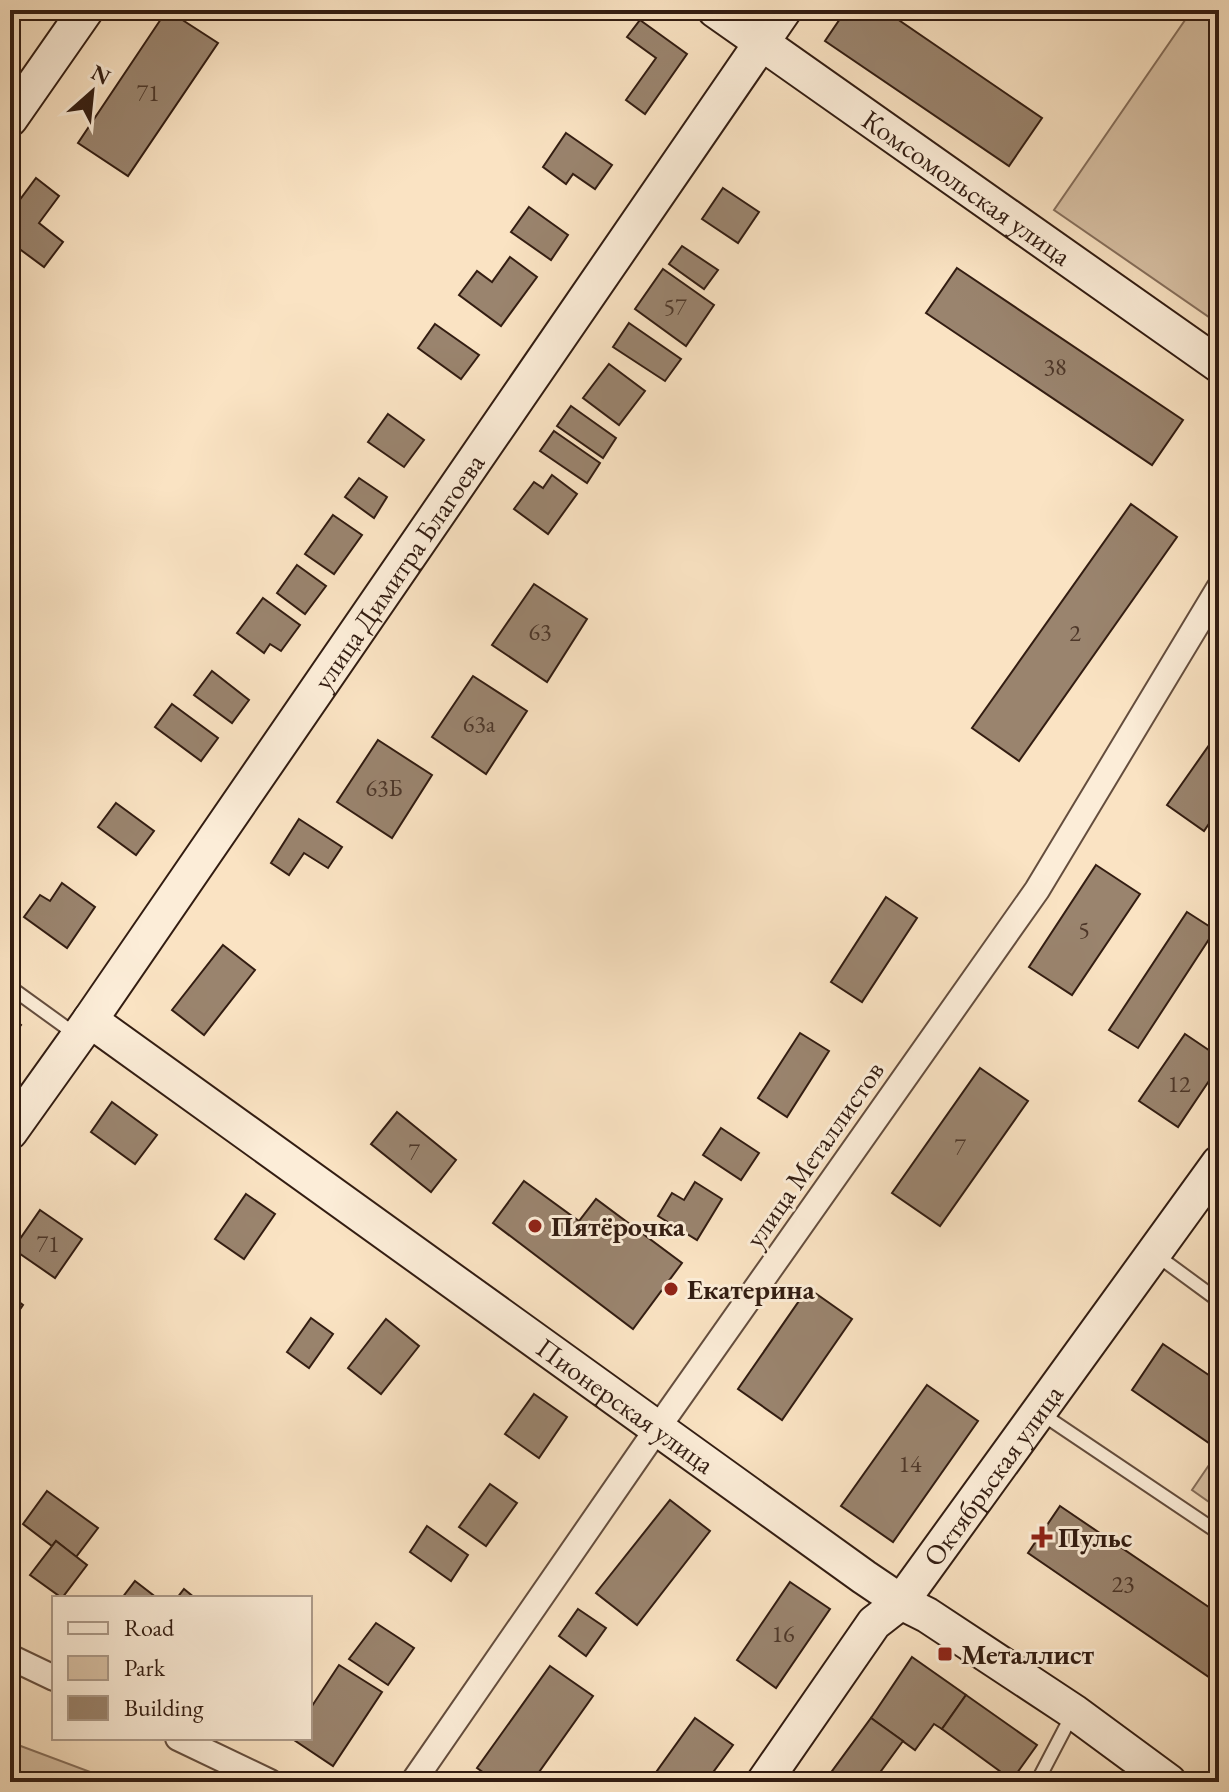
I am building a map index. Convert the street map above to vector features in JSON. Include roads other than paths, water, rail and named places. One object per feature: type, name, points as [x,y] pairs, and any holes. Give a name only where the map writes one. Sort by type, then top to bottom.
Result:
[{"type":"street","points":[[10,119],[86,10]]},
{"type":"street","name":"Комсомольская улица","points":[[715,10],[1219,365]]},
{"type":"street","name":"улица Димитра Благоева","points":[[10,1132],[784,10]]},
{"type":"street","name":"улица Металлистов","points":[[413,1782],[657,1429],[1037,890],[1219,588]]},
{"type":"street","name":"Пионерская улица","points":[[84,1028],[901,1602],[927,1615],[1074,1712],[1169,1782]]},
{"type":"street","name":"Октябрьская улица","points":[[764,1782],[874,1623],[901,1602],[1219,1163]]},
{"type":"street","points":[[10,1657],[52,1677]]},
{"type":"street","points":[[182,1740],[270,1782]]},
{"type":"lane","points":[[10,987],[84,1028]]},
{"type":"lane","points":[[1155,1254],[1219,1301]]},
{"type":"lane","points":[[1039,1412],[1219,1533]]},
{"type":"lane","points":[[1037,1782],[1074,1712]]},
{"type":"place","name":"Пятёрочка","points":[[535,1226]]},
{"type":"place","name":"Екатерина","points":[[671,1289]]},
{"type":"place","name":"Пульс","points":[[1042,1537]]},
{"type":"place","name":"Металлист","points":[[945,1654]]}]
